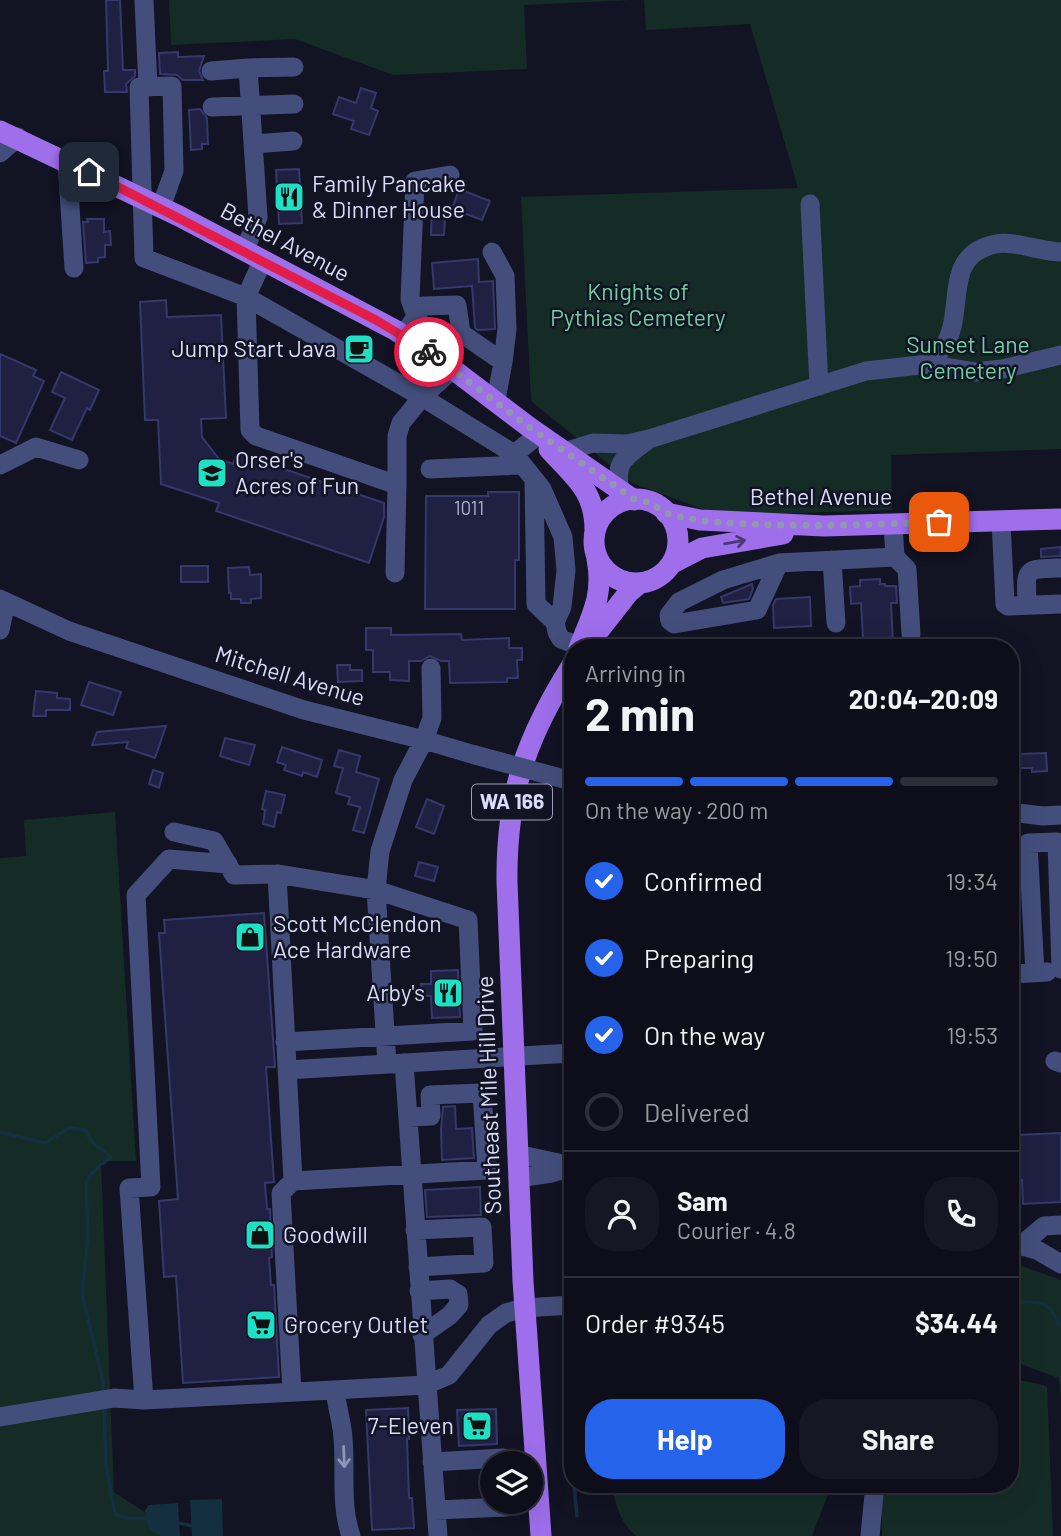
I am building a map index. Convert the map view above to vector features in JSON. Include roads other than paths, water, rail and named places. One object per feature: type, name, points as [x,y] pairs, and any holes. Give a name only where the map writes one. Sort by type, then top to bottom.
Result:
[{"type":"main road","name":"Bethel Avenue","points":[[5,141],[67,161],[152,203],[403,336],[453,369],[496,400],[533,432],[589,495],[595,513],[595,544]]},
{"type":"main road","name":"Bethel Avenue","points":[[533,432],[567,451],[627,495]]},
{"type":"main road","points":[[640,583],[621,581],[605,570],[595,544],[598,523],[612,506],[627,495],[652,503],[673,522],[677,543],[671,564]]},
{"type":"main road","name":"Bethel Avenue","points":[[666,513],[700,520],[824,526],[1061,519]]},
{"type":"main road","points":[[671,564],[702,548],[824,526]]},
{"type":"main road","name":"Southeast Mile Hill Drive","points":[[584,639],[600,588],[595,544]]},
{"type":"main road","name":"WA 166","points":[[640,583],[657,577],[671,564]]},
{"type":"main road","name":"Southeast Mile Hill Drive","points":[[589,639],[640,583]]},
{"type":"main road","name":"Southeast Mile Hill Drive","points":[[541,1536],[524,1308],[507,882],[509,820],[515,787],[546,709],[564,677]]},
{"type":"street","points":[[144,1],[148,87]]},
{"type":"street","points":[[211,71],[294,67]]},
{"type":"street","points":[[248,68],[258,217],[246,297],[250,430],[256,436],[397,485]]},
{"type":"street","points":[[152,203],[174,171],[172,86],[139,87],[152,203],[144,258],[246,297],[422,397],[523,466],[542,489],[563,537],[566,570],[562,607],[555,622]]},
{"type":"street","points":[[212,107],[294,104]]},
{"type":"street","points":[[253,144],[293,141]]},
{"type":"street","points":[[67,161],[74,268]]},
{"type":"street","points":[[416,316],[410,299],[415,181],[450,175]]},
{"type":"street","points":[[810,204],[818,386]]},
{"type":"street","points":[[929,364],[947,341],[959,274],[965,261],[979,250],[996,244],[1008,243],[1061,252]]},
{"type":"street","points":[[492,251],[505,276],[507,329],[496,400]]},
{"type":"street","points":[[403,336],[423,306],[457,305],[461,333],[503,362]]},
{"type":"street","points":[[567,451],[593,443],[627,444],[649,439],[866,371],[929,364],[975,372],[1003,369],[1061,355]]},
{"type":"street","points":[[395,573],[397,436],[401,423],[422,397],[453,369]]},
{"type":"street","points":[[533,432],[523,466],[536,604],[555,622],[564,641]]},
{"type":"street","points":[[627,495],[617,474],[618,467],[622,460],[649,439]]},
{"type":"street","points":[[0,465],[36,447],[79,460]]},
{"type":"street","points":[[430,469],[523,466]]},
{"type":"street","points":[[1001,521],[1005,604],[1061,604]]},
{"type":"street","points":[[893,524],[895,557],[907,569],[911,634]]},
{"type":"street","points":[[779,563],[757,610],[674,624],[670,621],[669,615],[679,602],[723,580],[779,563],[895,557]]},
{"type":"street","points":[[832,560],[836,624]]},
{"type":"street","points":[[1027,606],[1028,571],[1061,568]]},
{"type":"street","points":[[0,630],[3,601]]},
{"type":"street","name":"Mitchell Avenue","points":[[3,601],[69,631],[304,710],[564,779]]},
{"type":"street","points":[[431,668],[432,718],[425,740],[403,780],[380,851],[376,890],[384,1035],[395,1063],[408,1117],[438,1536]]},
{"type":"street","points":[[1019,974],[1035,973],[1061,970],[1058,816],[1019,813],[1028,843],[1035,973]]},
{"type":"street","points":[[174,832],[214,841],[234,875],[277,874],[376,890],[468,920],[473,1031],[285,1042]]},
{"type":"street","points":[[1028,843],[1057,842]]},
{"type":"street","points":[[144,1400],[129,1188],[151,1187],[136,895],[169,859],[228,864]]},
{"type":"street","points":[[277,874],[293,1181]]},
{"type":"street","points":[[287,1070],[564,1054]]},
{"type":"street","points":[[292,1392],[281,1193],[293,1181],[487,1170],[482,1093],[430,1095],[431,1116],[408,1117]]},
{"type":"street","points":[[517,1154],[564,1165]]},
{"type":"street","points":[[518,1178],[564,1170]]},
{"type":"street","points":[[1019,1242],[1044,1226],[1061,1225]]},
{"type":"street","points":[[415,1230],[482,1227],[484,1263],[418,1266]]},
{"type":"street","points":[[1019,1245],[1061,1264]]},
{"type":"street","points":[[419,1291],[450,1289],[458,1294],[459,1305],[449,1316],[422,1335]]},
{"type":"street","points":[[0,1417],[114,1398],[144,1400],[426,1385],[449,1375],[489,1325],[506,1313],[524,1308],[564,1306]]},
{"type":"street","points":[[335,1390],[343,1435],[346,1522],[351,1536]]},
{"type":"street","points":[[432,1462],[480,1459]]},
{"type":"street","points":[[870,1536],[874,1493]]},
{"type":"street","points":[[436,1510],[480,1508]]},
{"type":"water","points":[[222,1499],[223,1536],[192,1536],[190,1500]]},
{"type":"water","points":[[178,1503],[180,1536],[161,1536],[149,1529],[145,1510],[149,1505]]},
{"type":"waterway","points":[[0,1132],[45,1143],[69,1128],[85,1130],[94,1143],[111,1158],[90,1175],[86,1184],[88,1236],[82,1293],[103,1382],[103,1393]]},
{"type":"waterway","points":[[1019,1303],[1042,1304],[1051,1310],[1061,1326]]},
{"type":"waterway","points":[[104,1407],[106,1466],[115,1514],[126,1518],[150,1519]]},
{"type":"waterway","points":[[575,1493],[577,1516]]},
{"type":"waterway","points":[[178,1523],[194,1526]]},
{"type":"place","name":"Family Pancake & Dinner House","points":[[289,197]]},
{"type":"place","name":"Jump Start Java","points":[[359,349]]},
{"type":"place","name":"Orser's Acres of Fun","points":[[212,473]]},
{"type":"place","name":"Scott McClendon Ace Hardware","points":[[250,937]]},
{"type":"place","name":"Arby's","points":[[448,993]]},
{"type":"place","name":"Goodwill","points":[[260,1235]]},
{"type":"place","name":"Grocery Outlet","points":[[261,1325]]},
{"type":"place","name":"7-Eleven","points":[[477,1426]]},
{"type":"park label","name":"Knights of Pythias Cemetery","points":[[638,305]]},
{"type":"park label","name":"Sunset Lane Cemetery","points":[[968,358]]}]
